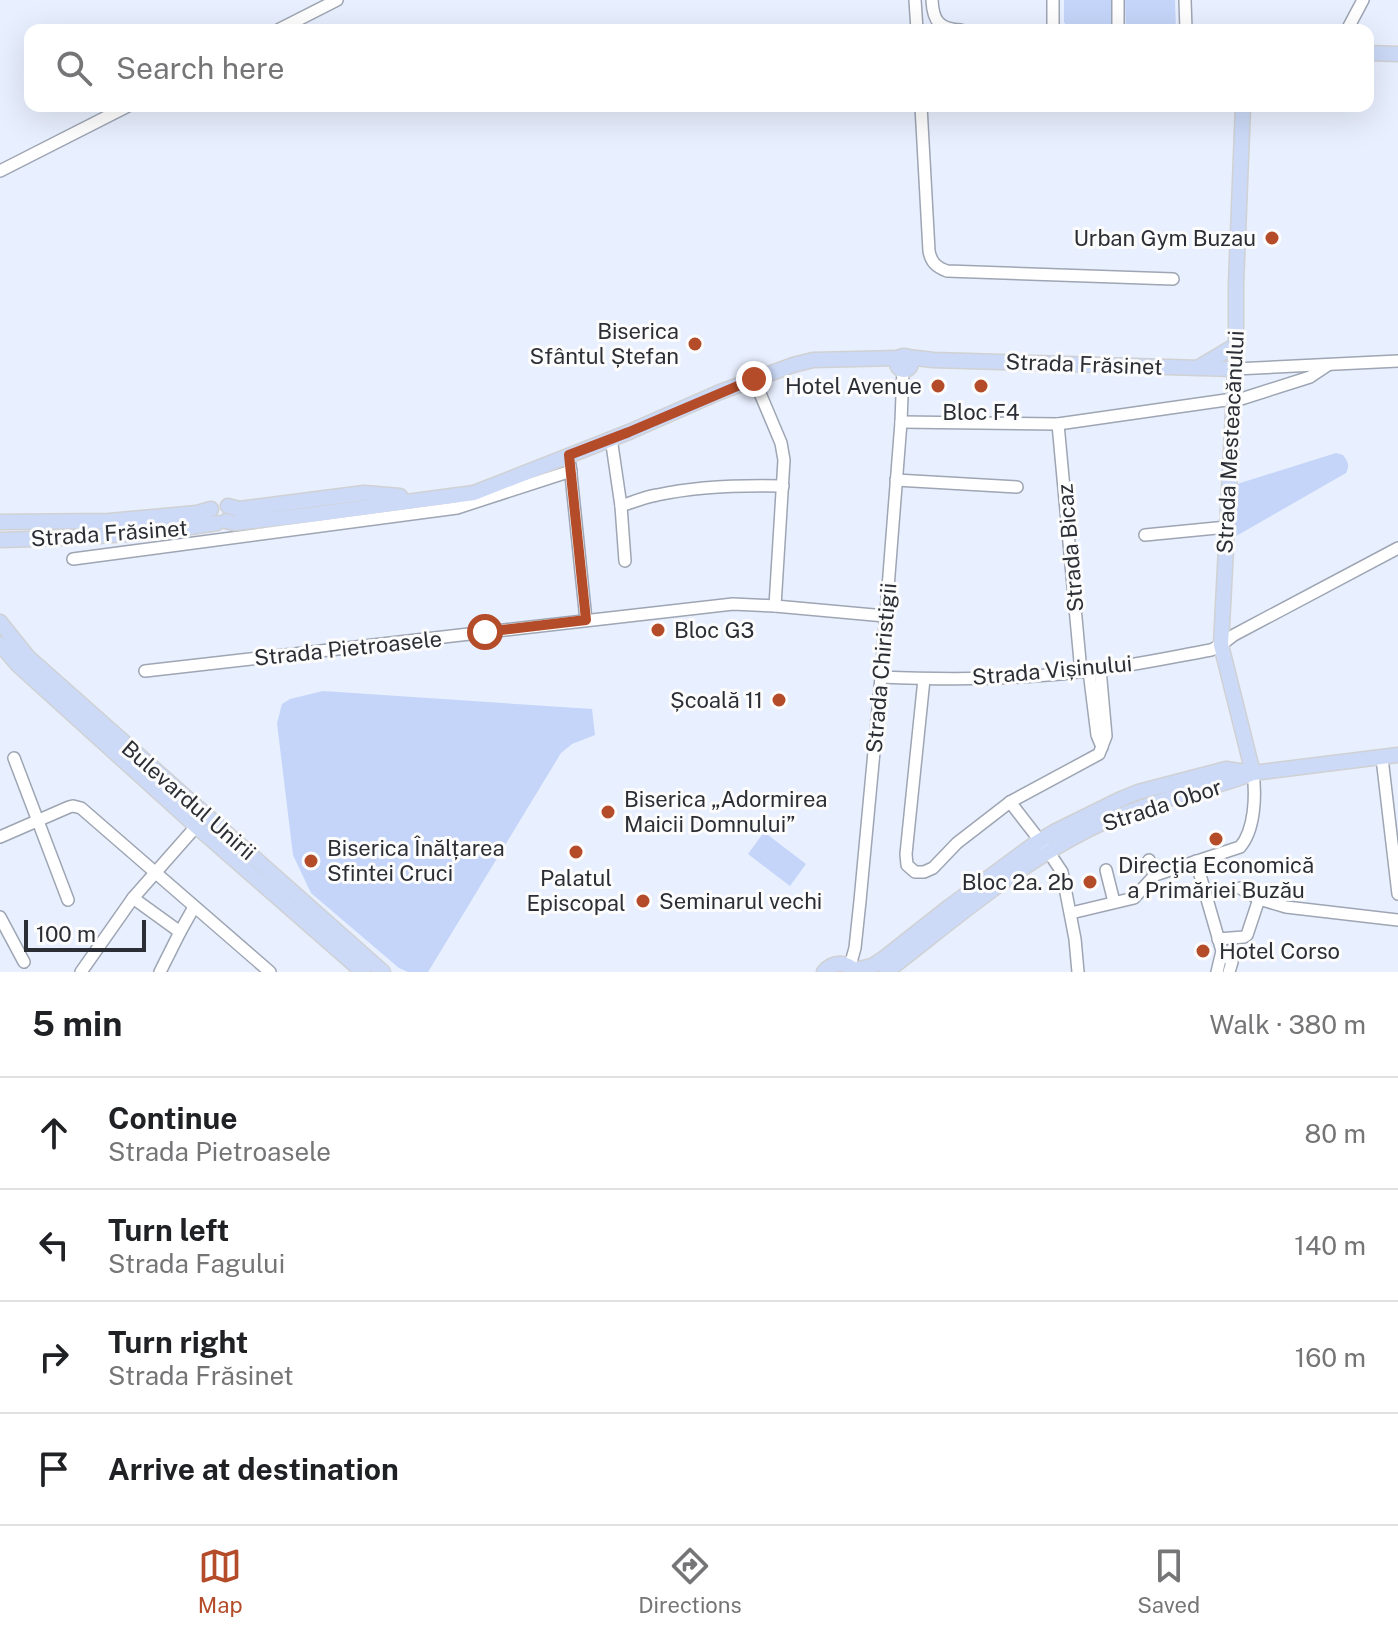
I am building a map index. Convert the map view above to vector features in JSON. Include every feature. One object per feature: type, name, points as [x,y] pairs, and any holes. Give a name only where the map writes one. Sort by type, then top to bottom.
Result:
[{"type":"main road","points":[[1374,53],[1398,54]]},
{"type":"main road","name":"Strada Mesteacănului","points":[[1243,112],[1236,284],[1237,399],[1221,645],[1253,773]]},
{"type":"main road","points":[[1236,345],[1202,367],[1237,399]]},
{"type":"main road","name":"Strada Frăsinet","points":[[0,540],[157,531],[239,509],[364,493],[436,498],[474,493],[754,379],[813,360],[865,359],[903,364],[933,360],[1235,369]]},
{"type":"main road","name":"Strada Frăsinet","points":[[0,522],[109,521],[197,513],[220,515]]},
{"type":"main road","name":"Bulevardul Unirii","points":[[0,622],[28,657],[363,972]]},
{"type":"main road","name":"Bulevardul Unirii","points":[[0,644],[18,665],[383,971]]},
{"type":"main road","name":"Strada Obor","points":[[824,972],[839,963],[853,969],[872,966],[961,898],[1093,812],[1138,792],[1226,769],[1253,773],[1398,755]]},
{"type":"main road","name":"Strada Obor","points":[[892,970],[1026,866],[1044,846]]},
{"type":"street","points":[[290,24],[337,0]]},
{"type":"street","points":[[915,0],[917,24]]},
{"type":"street","points":[[932,0],[932,11],[938,24]]},
{"type":"street","points":[[1053,0],[1053,24]]},
{"type":"street","points":[[1118,0],[1118,24]]},
{"type":"street","points":[[1185,0],[1186,24]]},
{"type":"street","points":[[1350,24],[1363,0]]},
{"type":"street","points":[[0,171],[116,112]]},
{"type":"street","points":[[921,112],[929,251],[938,267],[947,271],[1173,279]]},
{"type":"street","points":[[1235,369],[1398,361]]},
{"type":"street","name":"Strada Chiristigii","points":[[853,969],[881,677],[903,364]]},
{"type":"street","points":[[901,422],[1058,424],[1237,399],[1310,377],[1328,364]]},
{"type":"street","points":[[754,379],[781,443],[784,460],[775,606]]},
{"type":"street","name":"Strada Bicaz","points":[[1058,424],[1090,671]]},
{"type":"street","points":[[611,438],[625,561]]},
{"type":"street","points":[[569,455],[586,620]]},
{"type":"street","points":[[73,559],[457,508],[571,471]]},
{"type":"street","points":[[896,480],[1017,487]]},
{"type":"street","points":[[621,506],[656,495],[695,490],[739,485],[783,486]]},
{"type":"street","points":[[1145,535],[1227,527]]},
{"type":"street","points":[[157,531],[158,548]]},
{"type":"street","name":"Strada Vișinului","points":[[881,677],[985,680],[1090,671],[1211,650],[1398,548]]},
{"type":"street","name":"Strada Pietroasele","points":[[145,671],[733,604],[885,616]]},
{"type":"street","points":[[924,679],[906,854],[907,865],[915,872],[933,868],[957,843],[1010,802],[1095,757],[1102,747],[1097,735],[1090,671]]},
{"type":"street","points":[[14,758],[68,900]]},
{"type":"street","points":[[1382,758],[1398,894]]},
{"type":"street","points":[[1071,913],[1134,898],[1155,875],[1240,847],[1246,840],[1255,800],[1253,773]]},
{"type":"street","points":[[1010,802],[1062,872],[1071,913],[1078,972]]},
{"type":"street","points":[[0,837],[77,806],[270,972]]},
{"type":"street","points":[[81,972],[133,898],[201,821]]},
{"type":"street","points":[[1149,860],[1155,875]]},
{"type":"street","points":[[1196,861],[1220,945],[1232,962],[1229,972]]},
{"type":"street","points":[[1106,870],[1114,902]]},
{"type":"street","points":[[1240,888],[1259,899],[1286,907],[1398,920]]},
{"type":"street","points":[[133,898],[180,932]]},
{"type":"street","points":[[1220,945],[1246,936],[1259,899]]},
{"type":"street","points":[[160,972],[194,907]]},
{"type":"street","points":[[0,917],[24,962]]},
{"type":"street","points":[[1217,972],[1220,945]]},
{"type":"shaded area","points":[[1064,0],[1112,0],[1111,24],[1064,22]]},
{"type":"shaded area","points":[[1125,0],[1175,0],[1176,24],[1126,24]]},
{"type":"shaded area","points":[[1336,453],[1343,455],[1347,462],[1346,473],[1231,539],[1234,485]]},
{"type":"shaded area","points":[[323,691],[592,709],[595,735],[572,744],[561,753],[428,972],[408,972],[399,968],[311,893],[293,855],[277,723],[282,704]]},
{"type":"shaded area","points":[[764,832],[806,864],[790,886],[748,854]]},
{"type":"place","name":"Urban Gym Buzau","points":[[1272,238]]},
{"type":"place","name":"Biserica Sfântul Ștefan","points":[[695,344]]},
{"type":"place","name":"Hotel Avenue","points":[[938,386]]},
{"type":"place","name":"Bloc F4","points":[[981,386]]},
{"type":"place","name":"Bloc G3","points":[[658,630]]},
{"type":"place","name":"Școală 11","points":[[779,700]]},
{"type":"place","name":"Biserica „Adormirea Maicii Domnului”","points":[[608,812]]},
{"type":"place","name":"Direcţia Economică a Primăriei Buzău","points":[[1216,839]]},
{"type":"place","name":"Palatul Episcopal","points":[[576,852]]},
{"type":"place","name":"Biserica Înălțarea Sfintei Cruci","points":[[311,861]]},
{"type":"place","name":"Bloc 2a. 2b","points":[[1090,882]]},
{"type":"place","name":"Seminarul vechi","points":[[643,901]]},
{"type":"place","name":"Hotel Corso","points":[[1203,951]]},
{"type":"route","points":[[485,632],[586,620],[569,455],[754,379]]}]
